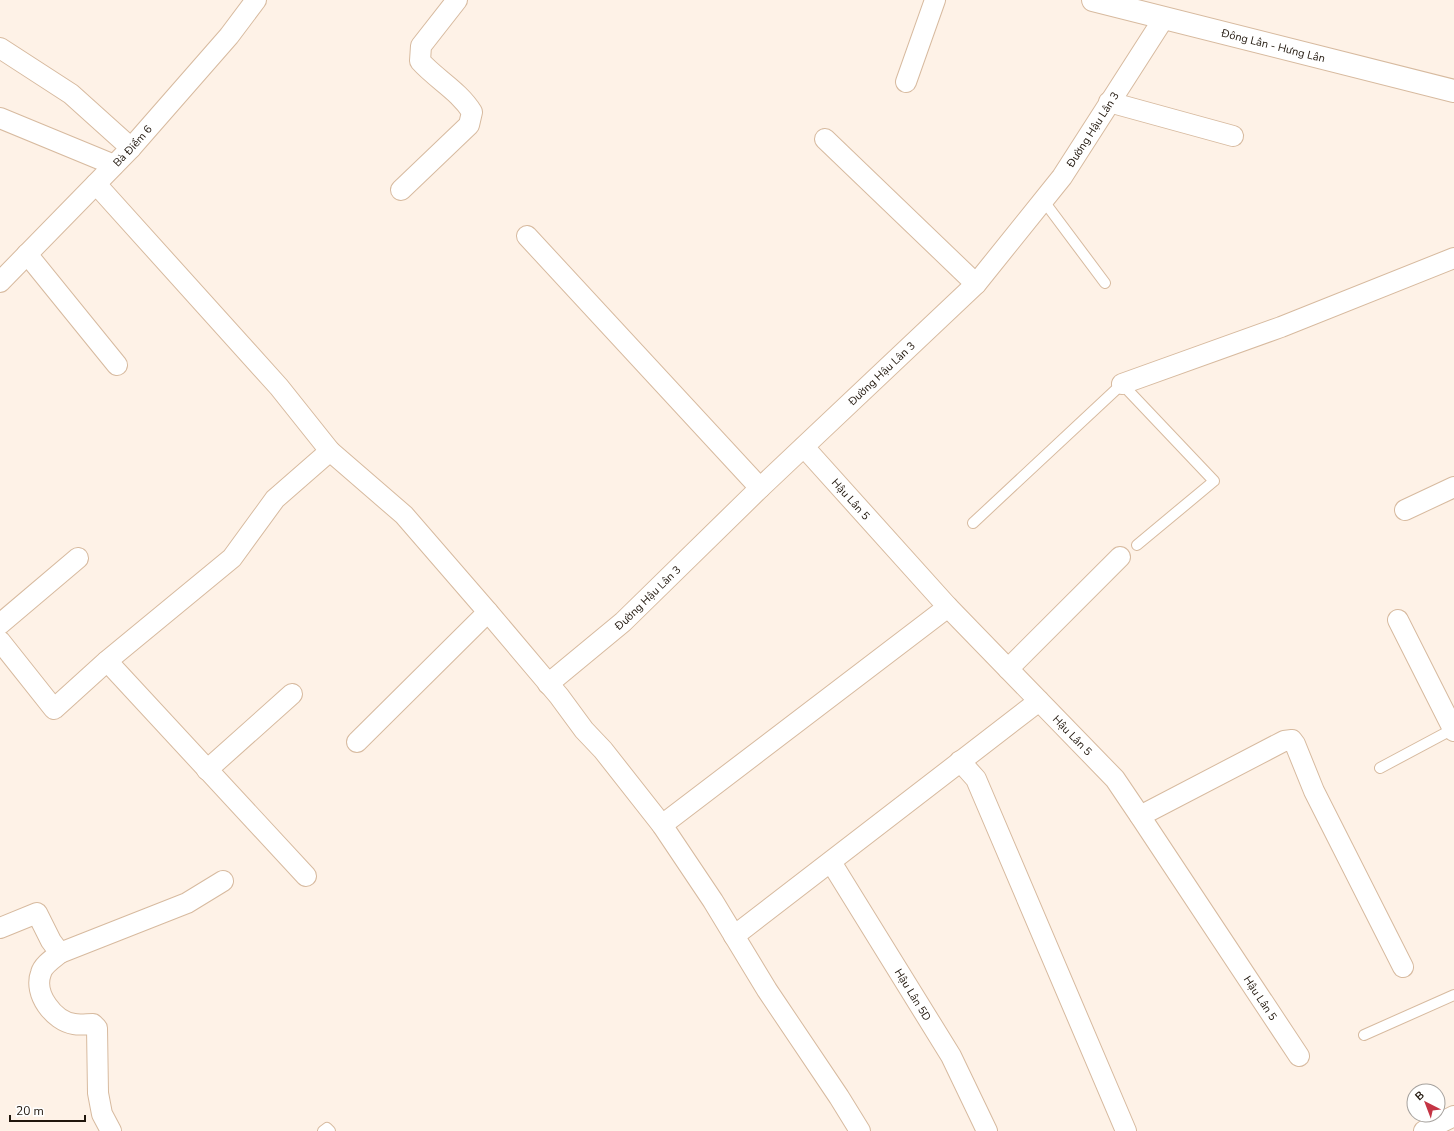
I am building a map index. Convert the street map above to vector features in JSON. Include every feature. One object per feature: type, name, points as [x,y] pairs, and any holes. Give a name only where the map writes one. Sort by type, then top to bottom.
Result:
[{"type":"street","name":"Bà Điểm 6","points":[[0,282],[131,148],[229,36],[256,0]]},
{"type":"street","points":[[401,190],[469,125],[472,112],[466,103],[429,71],[420,61],[421,46],[457,0]]},
{"type":"street","points":[[906,82],[935,0]]},
{"type":"street","name":"Đông Lân - Hưng Lân","points":[[1094,0],[1454,91]]},
{"type":"street","name":"Đường Hậu Lân 3","points":[[548,684],[624,622],[760,488],[976,284],[1062,177],[1164,18]]},
{"type":"street","points":[[0,48],[71,94],[131,148]]},
{"type":"street","points":[[1109,102],[1233,136]]},
{"type":"street","points":[[0,118],[114,165]]},
{"type":"street","points":[[824,139],[976,284]]},
{"type":"street","points":[[96,184],[279,387],[330,451],[404,515],[559,696],[584,730],[603,750],[662,825],[713,901],[767,990],[860,1131]]},
{"type":"street","points":[[527,236],[760,488]]},
{"type":"street","points":[[27,254],[118,365]]},
{"type":"street","points":[[1122,384],[1281,327],[1454,258]]},
{"type":"street","name":"Hậu Lân 5","points":[[804,447],[948,607],[1115,779],[1300,1056]]},
{"type":"street","points":[[0,641],[54,708],[232,558],[274,499],[330,451]]},
{"type":"street","points":[[1405,510],[1454,487]]},
{"type":"street","points":[[1008,669],[1120,557]]},
{"type":"street","points":[[0,624],[78,558]]},
{"type":"street","points":[[662,825],[948,607]]},
{"type":"street","points":[[357,742],[488,612]]},
{"type":"street","points":[[1398,620],[1454,730]]},
{"type":"street","points":[[107,662],[306,876]]},
{"type":"street","points":[[207,770],[292,694]]},
{"type":"street","points":[[734,936],[1039,700]]},
{"type":"street","points":[[1140,816],[1284,741],[1292,740],[1314,791],[1403,966]]},
{"type":"street","points":[[960,761],[976,779],[1126,1131]]},
{"type":"street","name":"Hậu Lân 5D","points":[[831,862],[951,1056],[987,1131]]},
{"type":"street","points":[[111,1131],[102,1114],[98,1093],[97,1028],[93,1024],[73,1024],[56,1016],[45,1001],[41,991],[39,980],[41,971],[60,953],[187,903],[222,880]]},
{"type":"street","points":[[0,928],[38,913],[51,940],[60,953]]},
{"type":"street","points":[[1424,1131],[1454,1116]]},
{"type":"lane","points":[[1043,200],[1105,283]]},
{"type":"lane","points":[[973,523],[1122,384],[1214,481],[1137,545]]},
{"type":"lane","points":[[1380,768],[1454,730]]},
{"type":"lane","points":[[1364,1034],[1454,995]]},
{"type":"lane","points":[[323,1131],[328,1128],[330,1131]]}]
